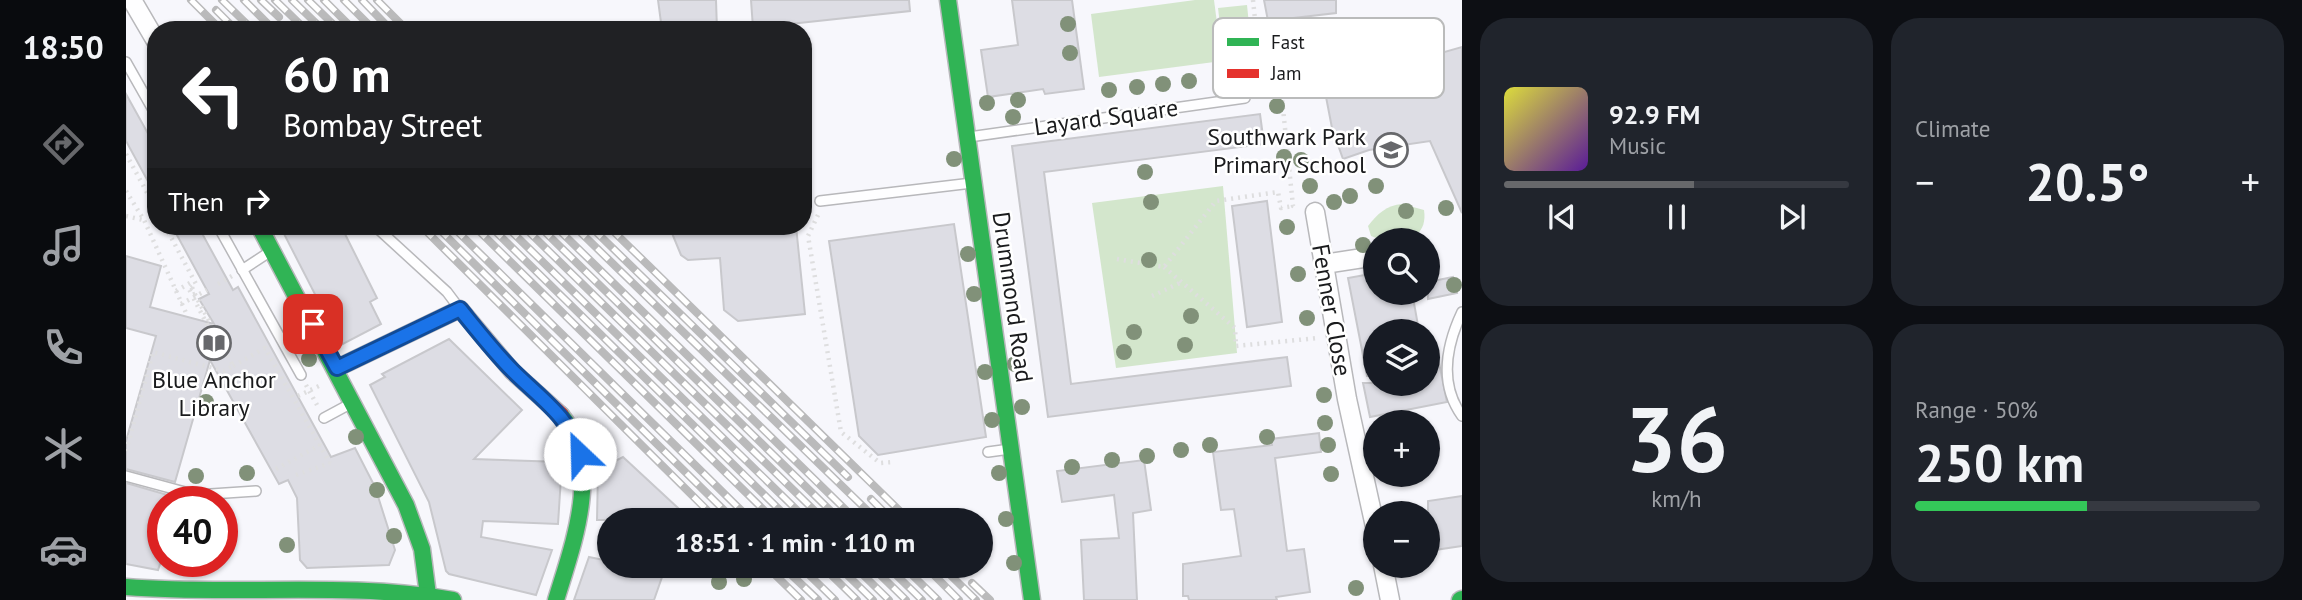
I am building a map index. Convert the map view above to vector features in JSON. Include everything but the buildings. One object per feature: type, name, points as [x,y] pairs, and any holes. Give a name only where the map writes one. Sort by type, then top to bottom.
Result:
[{"type":"street","points":[[132,0],[147,26]]},
{"type":"street","name":"Drummond Road","points":[[948,0],[1032,600]]},
{"type":"street","name":"Fenner Close","points":[[1315,212],[1336,337],[1370,501]]},
{"type":"street","points":[[264,235],[337,368],[398,492],[427,573],[428,595]]},
{"type":"street","points":[[1324,264],[1363,258]]},
{"type":"street","points":[[337,368],[460,309],[512,370],[564,419],[576,440],[581,463],[580,506],[556,600]]},
{"type":"street","points":[[1386,578],[1390,600]]},
{"type":"street","points":[[126,587],[204,593],[428,595],[453,600]]},
{"type":"lane","points":[[126,62],[147,100]]},
{"type":"lane","name":"Layard Square","points":[[967,137],[1245,98]]},
{"type":"lane","points":[[820,201],[974,183]]},
{"type":"lane","points":[[223,235],[301,375]]},
{"type":"lane","points":[[385,235],[447,292],[460,309]]},
{"type":"lane","points":[[242,270],[272,250]]},
{"type":"lane","points":[[1462,312],[1447,350],[1448,387],[1452,402],[1462,416]]},
{"type":"lane","points":[[324,418],[353,403]]},
{"type":"lane","points":[[988,453],[1012,449]]},
{"type":"lane","points":[[126,476],[196,495],[256,491]]},
{"type":"path","points":[[1253,0],[1255,18]]},
{"type":"path","points":[[1280,98],[1293,206]]},
{"type":"path","points":[[126,154],[147,192]]},
{"type":"path","points":[[126,191],[147,227]]},
{"type":"path","points":[[1164,267],[1216,201],[1278,192],[1281,208],[1293,206],[1315,212]]},
{"type":"path","points":[[812,229],[817,221],[820,201]]},
{"type":"path","points":[[126,216],[144,220]]},
{"type":"path","points":[[151,235],[187,315]]},
{"type":"path","points":[[170,235],[197,284],[188,289],[193,295]]},
{"type":"path","points":[[809,235],[841,432],[880,463],[893,462]]},
{"type":"path","points":[[1116,259],[1164,267],[1235,328],[1236,346],[1336,337]]},
{"type":"path","points":[[1152,296],[1182,282]]},
{"type":"path","points":[[176,291],[190,283],[216,342]]},
{"type":"path","points":[[191,287],[233,366]]},
{"type":"path","points":[[181,304],[207,290]]},
{"type":"path","points":[[126,451],[153,352],[223,371],[265,348],[330,463],[296,475]]},
{"type":"path","points":[[276,469],[320,446]]},
{"type":"green space","points":[[1195,0],[1214,0],[1216,18],[1213,18],[1213,62],[1099,77],[1091,14]]},
{"type":"green space","points":[[1247,5],[1248,18],[1219,18],[1218,8]]},
{"type":"green space","points":[[1223,186],[1237,353],[1116,368],[1092,203]]},
{"type":"green space","points":[[1397,205],[1424,210],[1421,228],[1369,228],[1383,211]]},
{"type":"railway","points":[[191,0],[212,21]]},
{"type":"railway","points":[[222,0],[244,21]]},
{"type":"railway","points":[[244,0],[265,21]]},
{"type":"railway","points":[[261,0],[279,17]]},
{"type":"railway","points":[[275,0],[297,21]]},
{"type":"railway","points":[[292,0],[314,21]]},
{"type":"railway","points":[[308,0],[330,21]]},
{"type":"railway","points":[[324,0],[345,21]]},
{"type":"railway","points":[[344,0],[365,21]]},
{"type":"railway","points":[[362,0],[382,21]]},
{"type":"railway","points":[[377,0],[398,21]]},
{"type":"railway","points":[[216,10],[227,21]]},
{"type":"railway","points":[[430,235],[705,508]]},
{"type":"railway","points":[[445,235],[722,508]]},
{"type":"railway","points":[[461,235],[739,508]]},
{"type":"railway","points":[[483,235],[762,508]]},
{"type":"railway","points":[[499,235],[778,508]]},
{"type":"railway","points":[[515,235],[795,508]]},
{"type":"railway","points":[[532,235],[812,508]]},
{"type":"railway","points":[[548,235],[828,508]]},
{"type":"railway","points":[[564,235],[844,508]]},
{"type":"railway","points":[[583,235],[865,508]]},
{"type":"railway","points":[[599,235],[848,477]]},
{"type":"railway","points":[[617,235],[897,508]]},
{"type":"railway","points":[[871,499],[880,508]]},
{"type":"railway","points":[[778,578],[801,600]]},
{"type":"railway","points":[[795,578],[818,600]]},
{"type":"railway","points":[[812,578],[835,600]]},
{"type":"railway","points":[[834,578],[857,600]]},
{"type":"railway","points":[[850,578],[873,600]]},
{"type":"railway","points":[[866,578],[889,600]]},
{"type":"railway","points":[[883,578],[906,600]]},
{"type":"railway","points":[[899,578],[922,600]]},
{"type":"railway","points":[[915,578],[938,600]]},
{"type":"railway","points":[[937,578],[959,600]]},
{"type":"railway","points":[[953,578],[976,600]]},
{"type":"railway","points":[[972,583],[990,600]]},
{"type":"traffic: fast","points":[[948,0],[1032,600]]},
{"type":"traffic: fast","points":[[264,235],[406,505],[422,549],[428,595]]},
{"type":"traffic: fast","points":[[556,600],[576,531],[582,482],[580,458],[574,436],[561,415]]},
{"type":"traffic: fast","points":[[126,587],[371,591],[453,600]]},
{"type":"traffic: jam","points":[[337,368],[460,309],[512,371],[561,415]]},
{"type":"place","name":"Southwark Park Primary School","points":[[1391,150]]},
{"type":"place","name":"Blue Anchor Library","points":[[214,343]]},
{"type":"route","points":[[313,324],[337,368],[460,309],[512,370],[564,419],[572,430],[580,454]]}]
